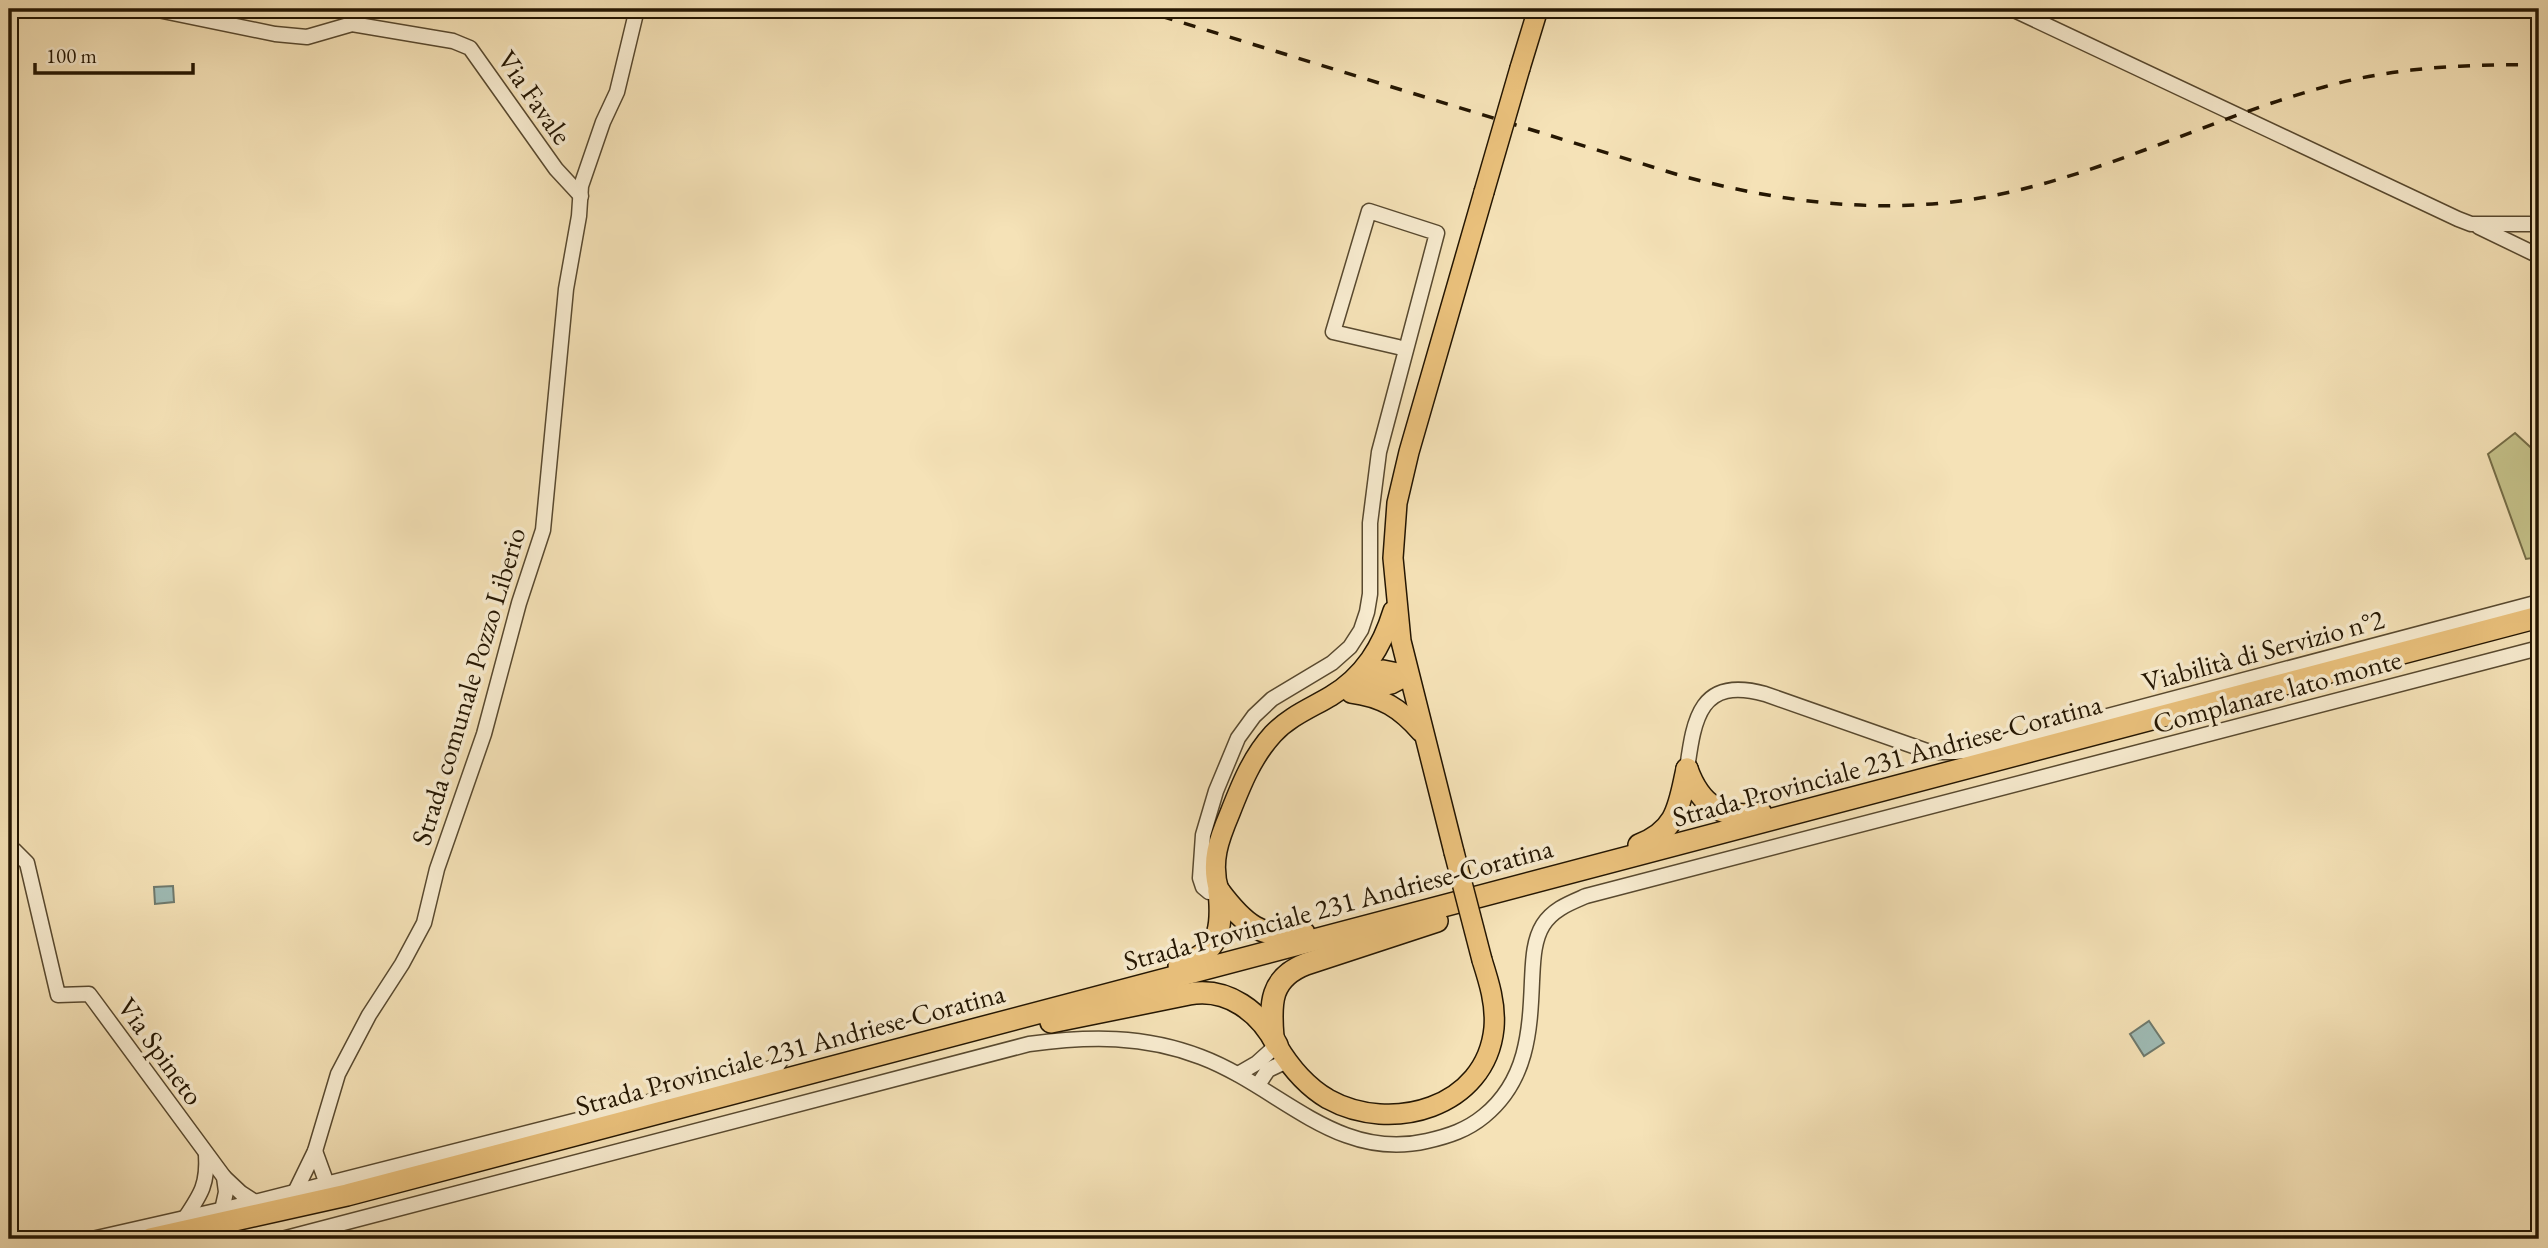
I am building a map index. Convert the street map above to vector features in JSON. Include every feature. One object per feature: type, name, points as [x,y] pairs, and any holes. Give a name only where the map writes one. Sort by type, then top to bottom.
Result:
[{"type":"highway","name":"Strada Provinciale 231 Andriese-Coratina","points":[[1435,914],[1553,877],[2539,617]]},
{"type":"highway","name":"Strada Provinciale 231 Andriese-Coratina","points":[[150,1239],[347,1195],[2539,631]]},
{"type":"highway","points":[[1687,769],[1702,798],[1719,810],[1736,814],[1756,814],[1890,788]]},
{"type":"highway","points":[[1553,877],[1658,836],[1676,815],[1687,769]]},
{"type":"highway","points":[[1219,891],[1245,921],[1259,930],[1279,935],[1303,934],[1435,914]]},
{"type":"highway","points":[[1045,1017],[1200,957],[1212,945],[1220,928],[1219,891]]},
{"type":"highway","points":[[1279,1048],[1273,998],[1279,984],[1290,972],[1435,914]]},
{"type":"highway","points":[[1045,1017],[1206,992],[1242,1004],[1256,1016],[1279,1048]]},
{"type":"highway","name":"Strada Provinciale 231 Andriese-Coratina","points":[[211,1239],[349,1208],[1045,1017]]},
{"type":"main road","points":[[1279,1048],[1304,1081],[1320,1094],[1338,1104],[1359,1110],[1398,1115],[1422,1111],[1443,1102],[1472,1079],[1490,1047],[1493,1006],[1408,676],[1399,633],[1393,558],[1397,503],[1409,452],[1538,9]]},
{"type":"main road","points":[[1352,686],[1381,644],[1396,601]]},
{"type":"main road","points":[[1219,891],[1215,869],[1218,844],[1252,762],[1265,743],[1283,725],[1330,696],[1352,686],[1391,684],[1408,676]]},
{"type":"main road","points":[[1352,686],[1391,704],[1423,735]]},
{"type":"street","name":"Via Favale","points":[[153,9],[275,34],[307,37],[352,24],[453,41],[470,48],[556,169],[581,196]]},
{"type":"street","name":"Strada comunale Pozzo Liberio","points":[[295,1192],[315,1151],[338,1074],[369,1014],[402,964],[424,923],[437,869],[484,734],[515,615],[543,530],[566,289],[581,186],[603,122],[617,92],[637,9]]},
{"type":"street","points":[[2012,9],[2539,256]]},
{"type":"street","points":[[1219,891],[1209,892],[1202,887],[1200,852],[1216,791],[1238,738],[1254,716],[1272,699],[1332,663],[1350,647],[1361,630],[1367,612],[1370,593],[1370,523],[1377,464],[1398,374],[1407,350],[1437,233],[1369,211],[1333,332],[1398,347]]},
{"type":"street","points":[[2471,224],[2539,224]]},
{"type":"street","name":"Viabilità di Servizio n°2","points":[[1687,769],[1699,710],[1711,698],[1731,691],[1765,694],[1930,752],[1983,749],[2539,602]]},
{"type":"street","name":"Complanare lato monte","points":[[282,1239],[1029,1044],[1071,1038],[1105,1037],[1144,1042],[1200,1056],[1258,1084],[1344,1136],[1378,1145],[1412,1145],[1454,1135],[1485,1115],[1510,1088],[1527,1049],[1533,953],[1543,925],[1562,906],[1586,896],[2539,648]]},
{"type":"street","name":"Via Spineto","points":[[9,850],[14,850],[26,863],[58,995],[89,994],[206,1154]]},
{"type":"street","points":[[1258,1084],[1279,1048]]},
{"type":"street","points":[[1238,1074],[1279,1048]]},
{"type":"street","points":[[92,1239],[255,1202],[766,1071],[777,1066],[786,1053]]},
{"type":"street","points":[[315,1151],[327,1184]]},
{"type":"street","points":[[206,1154],[207,1176],[222,1210]]},
{"type":"street","points":[[206,1154],[224,1177],[255,1202]]},
{"type":"street","points":[[185,1218],[198,1198],[207,1176]]},
{"type":"street","points":[[222,1210],[226,1192],[224,1177]]},
{"type":"shaded area","points":[[2515,433],[2539,455],[2539,557],[2526,559],[2488,454]]},
{"type":"water","points":[[173,886],[174,902],[155,904],[154,887]]},
{"type":"water","points":[[2149,1021],[2164,1043],[2144,1056],[2130,1034]]},
{"type":"railway","points":[[1138,9],[1682,176],[1797,199],[1874,206],[1952,202],[2034,186],[2117,160],[2240,114],[2350,80],[2431,68],[2539,65]]}]
